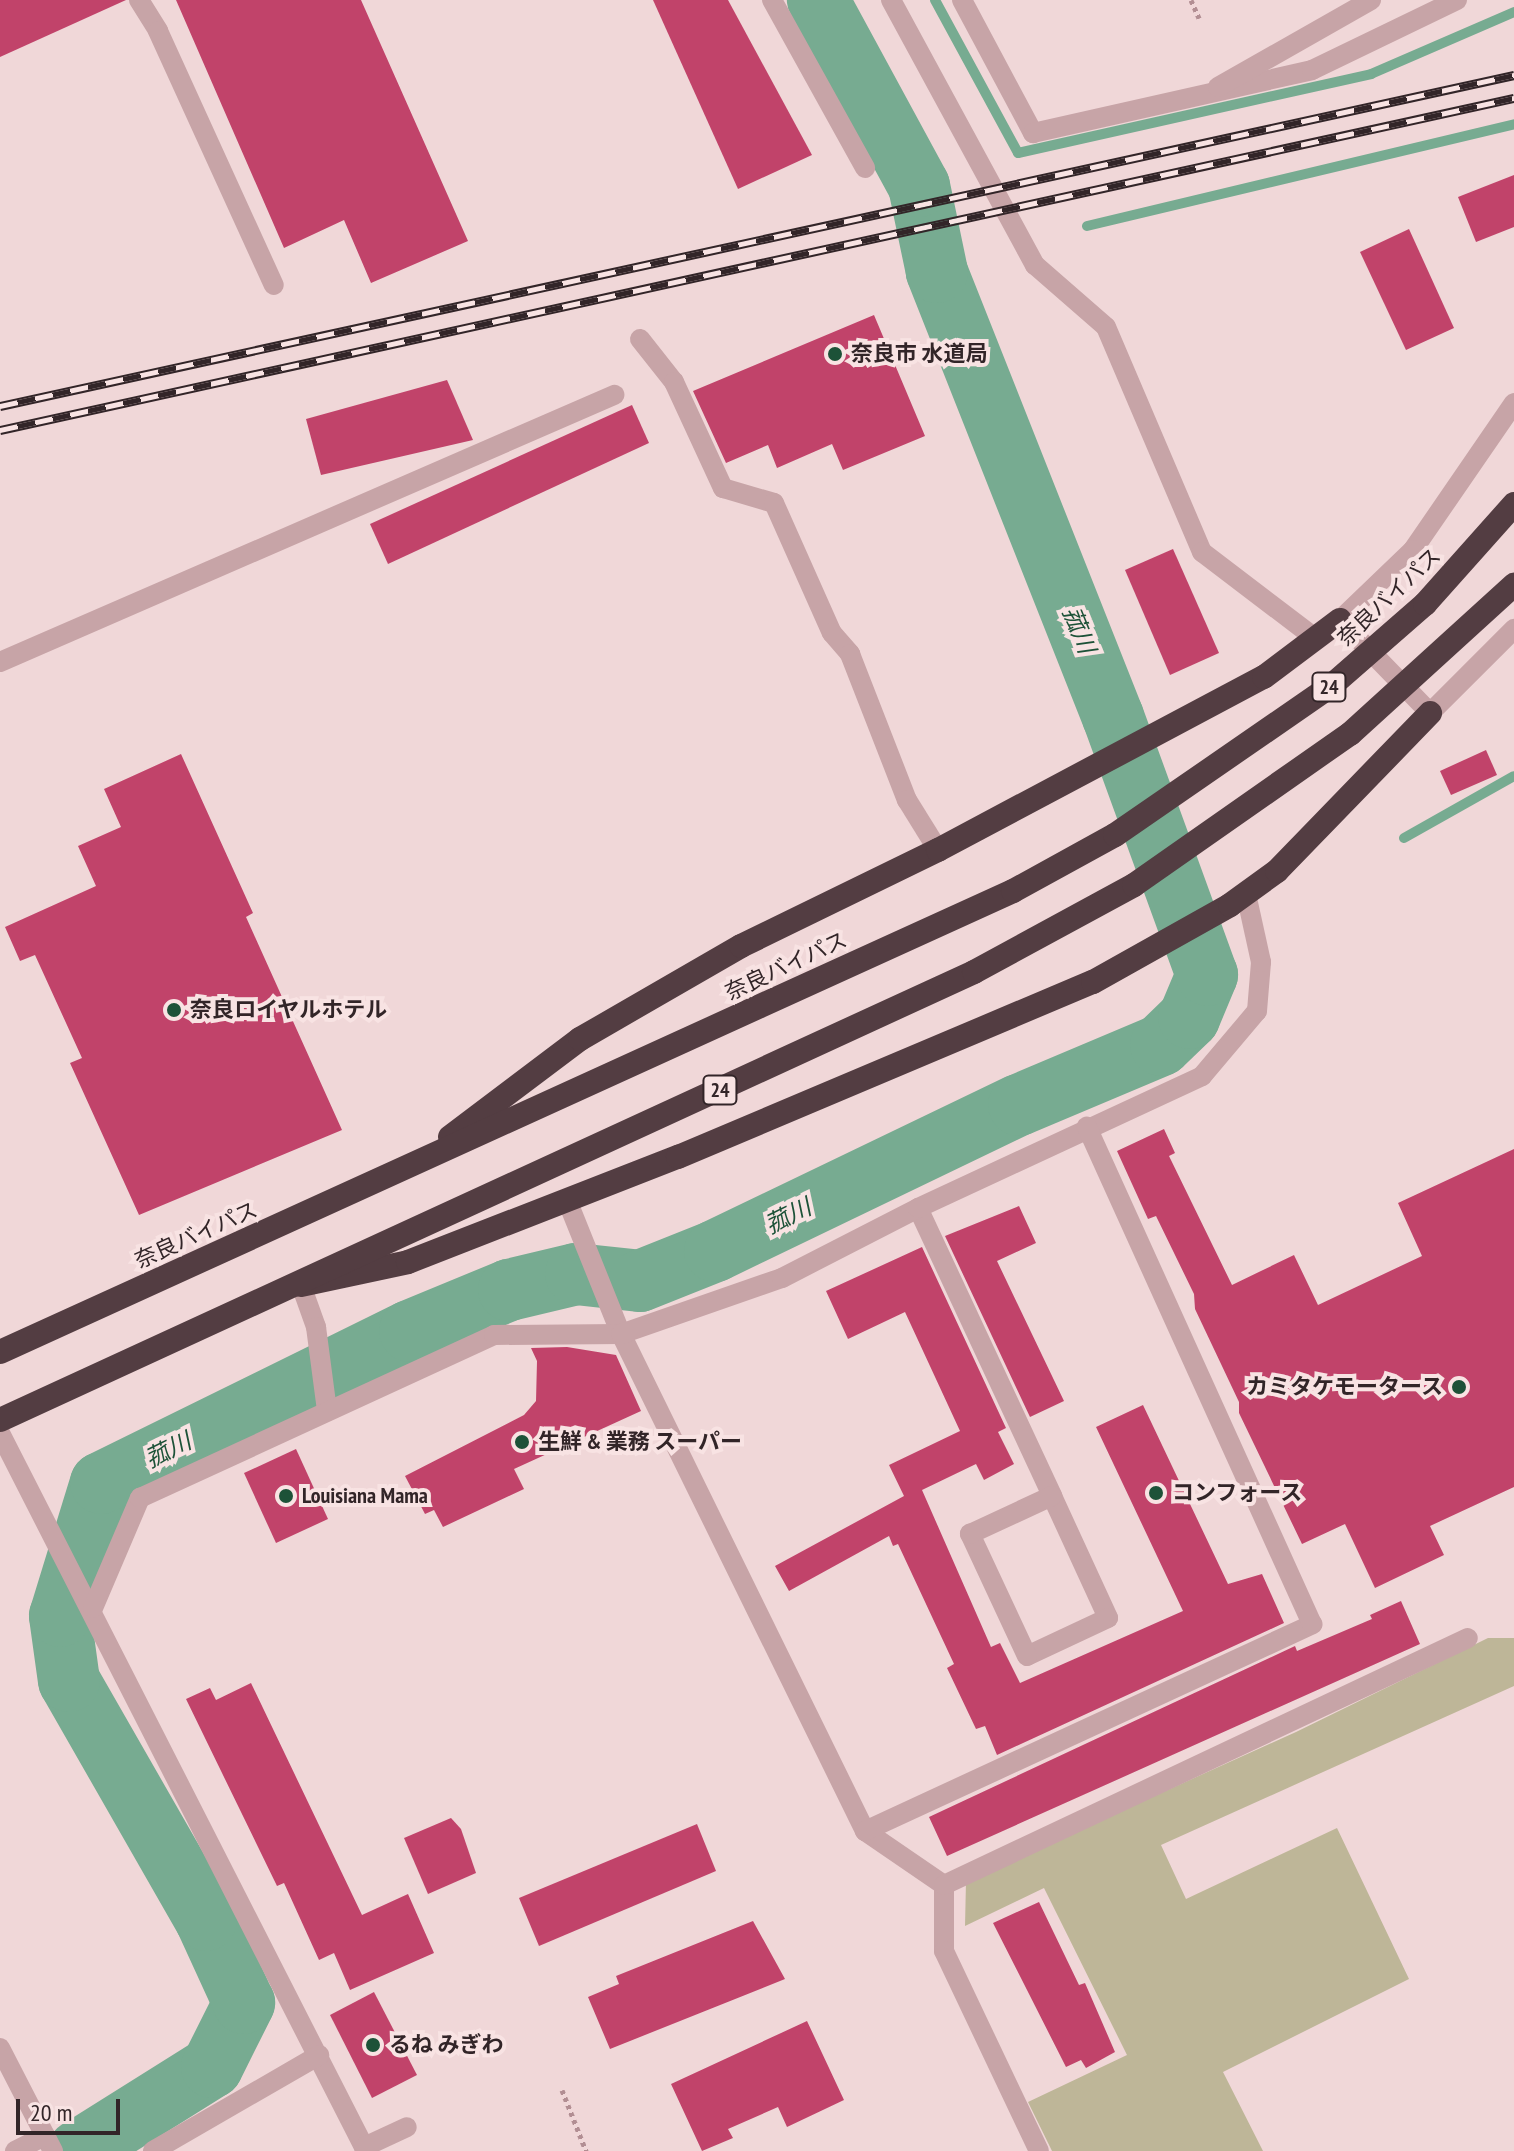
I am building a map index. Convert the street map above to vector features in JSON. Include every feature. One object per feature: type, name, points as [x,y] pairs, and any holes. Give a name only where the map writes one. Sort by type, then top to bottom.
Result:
[{"type":"highway","name":"奈良バイパス","points":[[0,1352],[1013,891],[1115,835],[1331,686],[1425,604],[1514,504]]},
{"type":"highway","name":"24","points":[[0,1420],[301,1285],[974,972],[1134,885],[1350,734],[1514,585]]},
{"type":"highway","points":[[413,1165],[580,1039],[741,946],[938,850],[1092,769],[1169,723],[1264,677],[1340,620]]},
{"type":"highway","points":[[301,1285],[408,1262],[567,1200],[1093,982],[1238,900],[1288,861],[1430,713]]},
{"type":"street","points":[[139,0],[158,31],[274,285]]},
{"type":"street","points":[[772,0],[865,168]]},
{"type":"street","points":[[891,0],[1035,265],[1106,327],[1202,552],[1315,638]]},
{"type":"street","points":[[962,0],[1033,133],[1312,70],[1457,0]]},
{"type":"street","points":[[1205,96],[1371,0]]},
{"type":"street","points":[[640,339],[674,382],[723,488],[774,503],[832,633],[850,654],[907,800],[938,850]]},
{"type":"street","points":[[0,662],[614,395]]},
{"type":"street","points":[[1514,403],[1413,550],[1340,620],[1430,713],[1514,629]]},
{"type":"street","points":[[90,1604],[140,1498],[494,1335],[621,1334],[782,1278],[918,1208],[1202,1076],[1257,1011],[1261,962],[1238,900]]},
{"type":"street","points":[[865,1831],[1312,1624],[1087,1127]]},
{"type":"street","points":[[567,1200],[621,1334],[865,1831],[944,1885]]},
{"type":"street","points":[[918,1208],[1052,1496],[1108,1618],[1027,1656],[970,1534],[1052,1496]]},
{"type":"street","points":[[301,1285],[316,1327],[327,1411]]},
{"type":"street","points":[[0,1433],[90,1604],[365,2149],[407,2127]]},
{"type":"street","points":[[944,1885],[1468,1638]]},
{"type":"street","points":[[944,1885],[944,1951],[1039,2151]]},
{"type":"street","points":[[0,2048],[49,2143],[15,2151]]},
{"type":"street","points":[[153,2151],[319,2055]]},
{"type":"path","points":[[1191,0],[1199,18]]},
{"type":"path","points":[[562,2090],[586,2151]]},
{"type":"shaded area","points":[[1488,1638],[1514,1638],[1514,1686],[1161,1845],[1186,1899],[1337,1828],[1409,1979],[1223,2072],[1263,2151],[1052,2151],[1028,2102],[1127,2055],[1044,1888],[965,1926],[966,1881],[1296,1732]]},
{"type":"building","points":[[0,0],[126,0],[0,57]]},
{"type":"building","points":[[176,0],[361,0],[468,241],[371,283],[344,220],[284,248]]},
{"type":"building","points":[[653,0],[728,0],[812,155],[738,189]]},
{"type":"building","points":[[1514,175],[1514,227],[1476,242],[1458,197]]},
{"type":"building","points":[[1409,229],[1454,328],[1406,350],[1360,252]]},
{"type":"building","name":"奈良市 水道局","points":[[874,315],[925,436],[843,470],[832,444],[777,468],[768,445],[726,463],[693,391]]},
{"type":"building","points":[[447,380],[473,440],[321,475],[306,419]]},
{"type":"building","points":[[632,405],[649,443],[388,564],[370,524]]},
{"type":"building","points":[[1173,549],[1219,653],[1170,675],[1125,570]]},
{"type":"building","points":[[1486,750],[1497,775],[1451,795],[1440,771]]},
{"type":"building","name":"奈良ロイヤルホテル","points":[[181,754],[253,913],[246,917],[342,1130],[139,1215],[70,1063],[82,1058],[35,955],[20,961],[5,927],[96,886],[78,846],[121,827],[104,789]]},
{"type":"building","points":[[1164,1129],[1175,1153],[1169,1156],[1232,1285],[1294,1255],[1318,1305],[1422,1256],[1398,1203],[1514,1149],[1514,1487],[1430,1526],[1444,1555],[1375,1588],[1345,1524],[1302,1544],[1239,1413],[1239,1402],[1195,1309],[1194,1294],[1156,1216],[1148,1219],[1117,1151]]},
{"type":"building","points":[[1019,1206],[1036,1243],[997,1261],[1064,1401],[1030,1417],[945,1236]]},
{"type":"building","points":[[922,1247],[1006,1428],[998,1432],[1014,1464],[984,1480],[976,1464],[922,1490],[991,1647],[1000,1643],[1020,1683],[1183,1611],[1096,1427],[1143,1405],[1228,1584],[1262,1574],[1284,1623],[997,1755],[985,1726],[976,1729],[947,1668],[954,1664],[898,1544],[893,1546],[889,1536],[789,1591],[775,1566],[904,1496],[889,1465],[960,1431],[905,1312],[848,1339],[826,1291]]},
{"type":"building","name":"生鮮 & 業務 スーパー","points":[[567,1347],[616,1355],[641,1411],[514,1469],[524,1489],[443,1527],[434,1510],[425,1514],[405,1476],[524,1415],[536,1401],[537,1361],[531,1348]]},
{"type":"building","name":"Louisiana Mama","points":[[296,1449],[328,1519],[276,1543],[244,1473]]},
{"type":"building","points":[[1401,1601],[1420,1644],[947,1856],[929,1817],[1295,1646],[1297,1651],[1372,1619],[1370,1615]]},
{"type":"building","points":[[251,1683],[362,1915],[408,1894],[434,1953],[350,1990],[334,1953],[319,1960],[284,1883],[277,1886],[186,1699],[210,1688],[216,1700]]},
{"type":"building","points":[[451,1818],[461,1829],[476,1873],[428,1894],[404,1838]]},
{"type":"building","points":[[697,1824],[716,1871],[539,1946],[519,1898]]},
{"type":"building","points":[[1039,1902],[1079,1985],[1085,1983],[1115,2052],[1086,2068],[1081,2060],[1066,2067],[993,1923]]},
{"type":"building","points":[[753,1921],[785,1979],[610,2049],[588,1997],[619,1984],[616,1976]]},
{"type":"building","name":"るね みぎわ","points":[[374,1992],[417,2075],[372,2098],[330,2015]]},
{"type":"building","points":[[807,2021],[844,2100],[787,2127],[778,2107],[728,2129],[733,2138],[702,2151],[671,2084]]},
{"type":"waterway","name":"菰川","points":[[78,2151],[212,2067],[244,2003],[206,1920],[69,1681],[60,1616],[101,1483],[410,1331],[509,1290],[576,1274],[640,1281],[715,1251],[1019,1105],[1161,1045],[1189,1018],[1207,975],[1113,717],[937,272],[919,186],[818,0]]},
{"type":"waterway","points":[[935,0],[1018,153],[1371,74],[1514,12]]},
{"type":"waterway","points":[[1087,226],[1514,124]]},
{"type":"waterway","points":[[1404,838],[1514,776]]},
{"type":"railway","points":[[0,406],[1514,75]]},
{"type":"railway","points":[[0,430],[1514,98]]},
{"type":"place","name":"奈良市 水道局","points":[[835,354]]},
{"type":"place","name":"奈良ロイヤルホテル","points":[[174,1010]]},
{"type":"place","name":"カミタケモータース","points":[[1459,1387]]},
{"type":"place","name":"生鮮 & 業務 スーパー","points":[[522,1442]]},
{"type":"place","name":"コンフォース","points":[[1156,1493]]},
{"type":"place","name":"Louisiana Mama","points":[[286,1496]]},
{"type":"place","name":"るね みぎわ","points":[[373,2045]]}]
